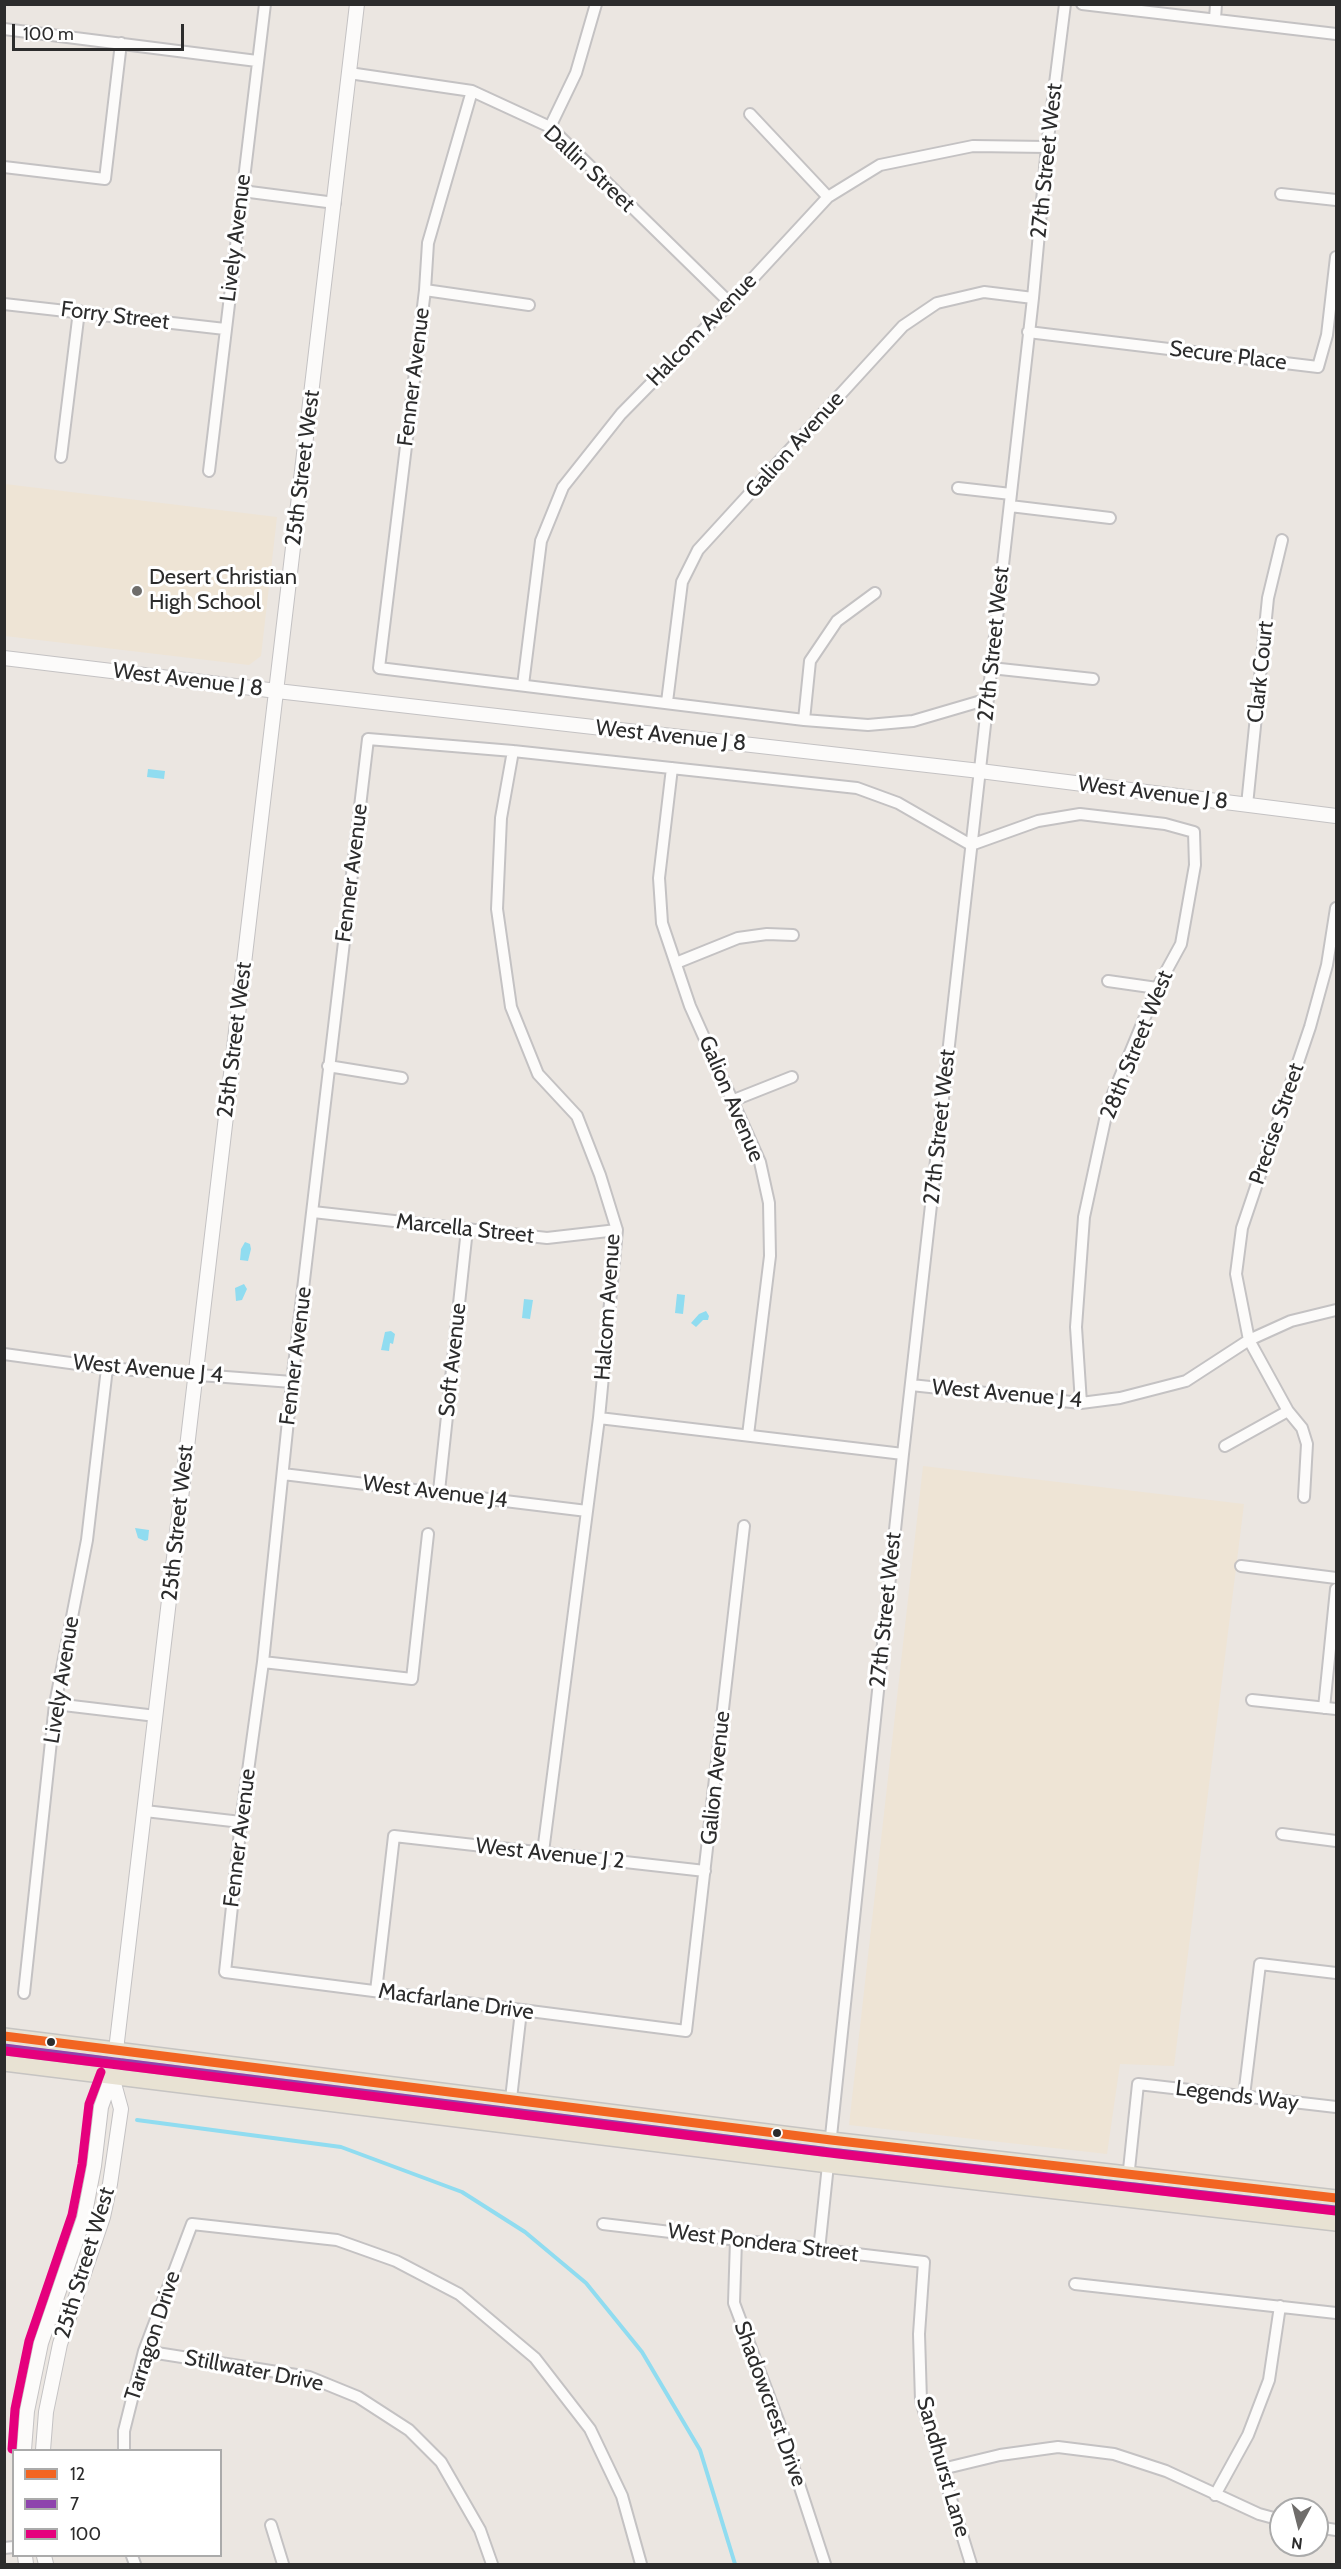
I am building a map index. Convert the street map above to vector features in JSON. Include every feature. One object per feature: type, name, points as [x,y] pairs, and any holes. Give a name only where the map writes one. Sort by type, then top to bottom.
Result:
[{"type":"main road","points":[[4,2036],[831,2140],[1336,2198]]},
{"type":"main road","points":[[4,2062],[830,2165],[1336,2223]]},
{"type":"street","name":"Lively Avenue","points":[[209,471],[264,4]]},
{"type":"street","name":"25th Street West","points":[[24,2449],[27,2411],[41,2343],[84,2218],[94,2166],[100,2107],[112,2076],[116,2050],[357,4]]},
{"type":"street","points":[[549,127],[576,73],[596,4]]},
{"type":"street","name":"27th Street West","points":[[819,2250],[830,2165],[903,1454],[1033,298],[1047,147],[1065,4]]},
{"type":"street","points":[[1083,4],[1336,34]]},
{"type":"street","points":[[1215,19],[1216,4]]},
{"type":"street","points":[[4,29],[257,61]]},
{"type":"street","points":[[4,167],[105,179],[121,43]]},
{"type":"street","name":"Dallin Street","points":[[349,73],[472,91],[549,127],[730,303]]},
{"type":"street","name":"Fenner Avenue","points":[[472,91],[428,243],[425,290],[379,668],[523,685]]},
{"type":"street","points":[[750,114],[828,198]]},
{"type":"street","name":"Halcom Avenue","points":[[523,685],[541,541],[563,487],[621,414],[730,303],[828,198],[880,165],[973,146],[1047,147]]},
{"type":"street","points":[[242,191],[335,203]]},
{"type":"street","points":[[1281,194],[1336,200]]},
{"type":"street","name":"Secure Place","points":[[1028,332],[1318,367],[1327,335],[1336,257]]},
{"type":"street","points":[[425,290],[529,305]]},
{"type":"street","name":"Galion Avenue","points":[[667,702],[682,582],[698,550],[903,326],[937,303],[984,292],[1033,298]]},
{"type":"street","name":"Forry Street","points":[[4,304],[225,329]]},
{"type":"street","points":[[61,457],[80,311]]},
{"type":"street","points":[[958,488],[1011,494]]},
{"type":"street","points":[[1010,506],[1110,518]]},
{"type":"street","name":"Clark Court","points":[[1247,805],[1268,598],[1282,540]]},
{"type":"street","points":[[804,720],[810,661],[837,621],[875,593]]},
{"type":"street","name":"West Avenue J 8","points":[[4,658],[277,692],[980,771],[1336,816]]},
{"type":"street","points":[[991,668],[1093,679]]},
{"type":"street","points":[[523,685],[804,720],[868,725],[913,721],[988,699]]},
{"type":"street","name":"Fenner Avenue","points":[[225,1972],[241,1822],[263,1662],[328,1066],[368,739],[513,751]]},
{"type":"street","points":[[513,751],[857,788],[898,803],[971,846]]},
{"type":"street","name":"Halcom Avenue","points":[[513,751],[501,818],[497,909],[511,1007],[538,1074],[577,1116],[600,1175],[617,1230],[599,1418],[543,1852]]},
{"type":"street","name":"Galion Avenue","points":[[672,768],[659,878],[662,923],[690,1006],[760,1162],[769,1203],[770,1256],[748,1435]]},
{"type":"street","name":"28th Street West","points":[[971,846],[1038,821],[1080,814],[1165,824],[1194,832],[1195,865],[1181,944],[1157,988],[1107,1106],[1084,1217],[1076,1327],[1081,1402]]},
{"type":"street","name":"Precise Street","points":[[1304,1497],[1307,1444],[1302,1428],[1288,1411],[1249,1340],[1236,1274],[1242,1228],[1310,1027],[1327,965],[1336,908]]},
{"type":"street","points":[[676,963],[738,938],[767,934],[793,935]]},
{"type":"street","points":[[1108,981],[1157,988]]},
{"type":"street","points":[[328,1066],[402,1078]]},
{"type":"street","points":[[734,1100],[792,1077]]},
{"type":"street","name":"Marcella Street","points":[[313,1212],[547,1238],[617,1230]]},
{"type":"street","name":"Soft Avenue","points":[[439,1491],[467,1229]]},
{"type":"street","name":"West Avenue J 4","points":[[911,1385],[1081,1402],[1120,1398],[1186,1381],[1249,1340],[1291,1321],[1336,1310]]},
{"type":"street","name":"West Avenue J 4","points":[[4,1354],[107,1368],[292,1382]]},
{"type":"street","name":"Lively Avenue","points":[[24,1993],[55,1704],[87,1540],[107,1368]]},
{"type":"street","points":[[1225,1446],[1288,1411]]},
{"type":"street","points":[[599,1418],[903,1454]]},
{"type":"street","name":"West Avenue J4","points":[[283,1474],[439,1491],[587,1511]]},
{"type":"street","name":"Galion Avenue","points":[[686,2031],[744,1526]]},
{"type":"street","points":[[263,1662],[412,1679],[428,1534]]},
{"type":"street","points":[[1241,1566],[1336,1578]]},
{"type":"street","points":[[1324,1708],[1336,1589]]},
{"type":"street","points":[[1252,1701],[1336,1709]]},
{"type":"street","points":[[55,1704],[156,1716]]},
{"type":"street","points":[[145,1811],[241,1822]]},
{"type":"street","points":[[1282,1834],[1336,1841]]},
{"type":"street","name":"West Avenue J 2","points":[[376,1990],[394,1836],[705,1872]]},
{"type":"street","points":[[1244,2096],[1260,1964],[1336,1973]]},
{"type":"street","name":"Macfarlane Drive","points":[[225,1972],[686,2031]]},
{"type":"street","points":[[508,2125],[521,2011]]},
{"type":"street","name":"25th Street West","points":[[43,2449],[46,2412],[60,2344],[103,2217],[110,2184],[121,2109],[112,2076]]},
{"type":"street","name":"Legends Way","points":[[1129,2175],[1138,2084],[1336,2108]]},
{"type":"street","points":[[1126,2199],[1129,2175]]},
{"type":"street","name":"Tarragon Drive","points":[[123,2449],[124,2431],[144,2351],[192,2223],[337,2240],[396,2260],[459,2295],[536,2358],[590,2429],[622,2496],[641,2565]]},
{"type":"street","name":"West Pondera Street","points":[[603,2224],[924,2262]]},
{"type":"street","name":"Shadowcrest Drive","points":[[736,2240],[734,2303],[779,2423],[825,2565]]},
{"type":"street","name":"Sandhurst Lane","points":[[924,2262],[919,2334],[921,2402],[971,2565]]},
{"type":"street","points":[[1075,2284],[1336,2313]]},
{"type":"street","points":[[1215,2495],[1248,2435],[1269,2380],[1280,2306]]},
{"type":"street","name":"Stillwater Drive","points":[[144,2351],[309,2377],[358,2397],[409,2430],[441,2462],[480,2530],[492,2565]]},
{"type":"street","points":[[942,2469],[1000,2455],[1058,2447],[1114,2454],[1166,2471],[1215,2495],[1269,2517]]},
{"type":"street","points":[[271,2524],[283,2565]]},
{"type":"shaded area","name":"Desert Christian High School","points":[[5,484],[277,517],[261,656],[249,665],[5,636]]},
{"type":"shaded area","points":[[923,1466],[1244,1504],[1174,2066],[1120,2064],[1107,2154],[849,2125]]},
{"type":"water","points":[[148,769],[165,771],[164,779],[147,777]]},
{"type":"water","points":[[245,1242],[250,1244],[251,1249],[248,1261],[240,1260],[241,1249]]},
{"type":"water","points":[[244,1284],[247,1289],[242,1300],[236,1301],[235,1288]]},
{"type":"water","points":[[677,1294],[685,1295],[683,1314],[675,1313]]},
{"type":"water","points":[[524,1299],[533,1300],[530,1319],[522,1318]]},
{"type":"water","points":[[706,1311],[709,1316],[708,1320],[703,1320],[696,1327],[691,1323],[699,1314]]},
{"type":"water","points":[[391,1331],[395,1334],[393,1344],[390,1343],[389,1351],[381,1350],[385,1332]]},
{"type":"water","points":[[135,1528],[149,1530],[148,1540],[138,1538]]},
{"type":"waterway","points":[[137,2120],[341,2147],[462,2192],[525,2232],[586,2283],[642,2352],[700,2450],[735,2564]]},
{"type":"transit line","name":"12","points":[[4,2036],[831,2140],[1336,2198]]},
{"type":"transit line","name":"7","points":[[4,2048],[830,2152],[1335,2210]]},
{"type":"transit line","name":"100","points":[[5,2051],[830,2153],[1336,2211]]},
{"type":"transit line","name":"100","points":[[12,2449],[15,2409],[29,2341],[72,2215],[82,2164],[89,2104],[101,2072]]},
{"type":"place","name":"Desert Christian High School","points":[[137,591]]}]
